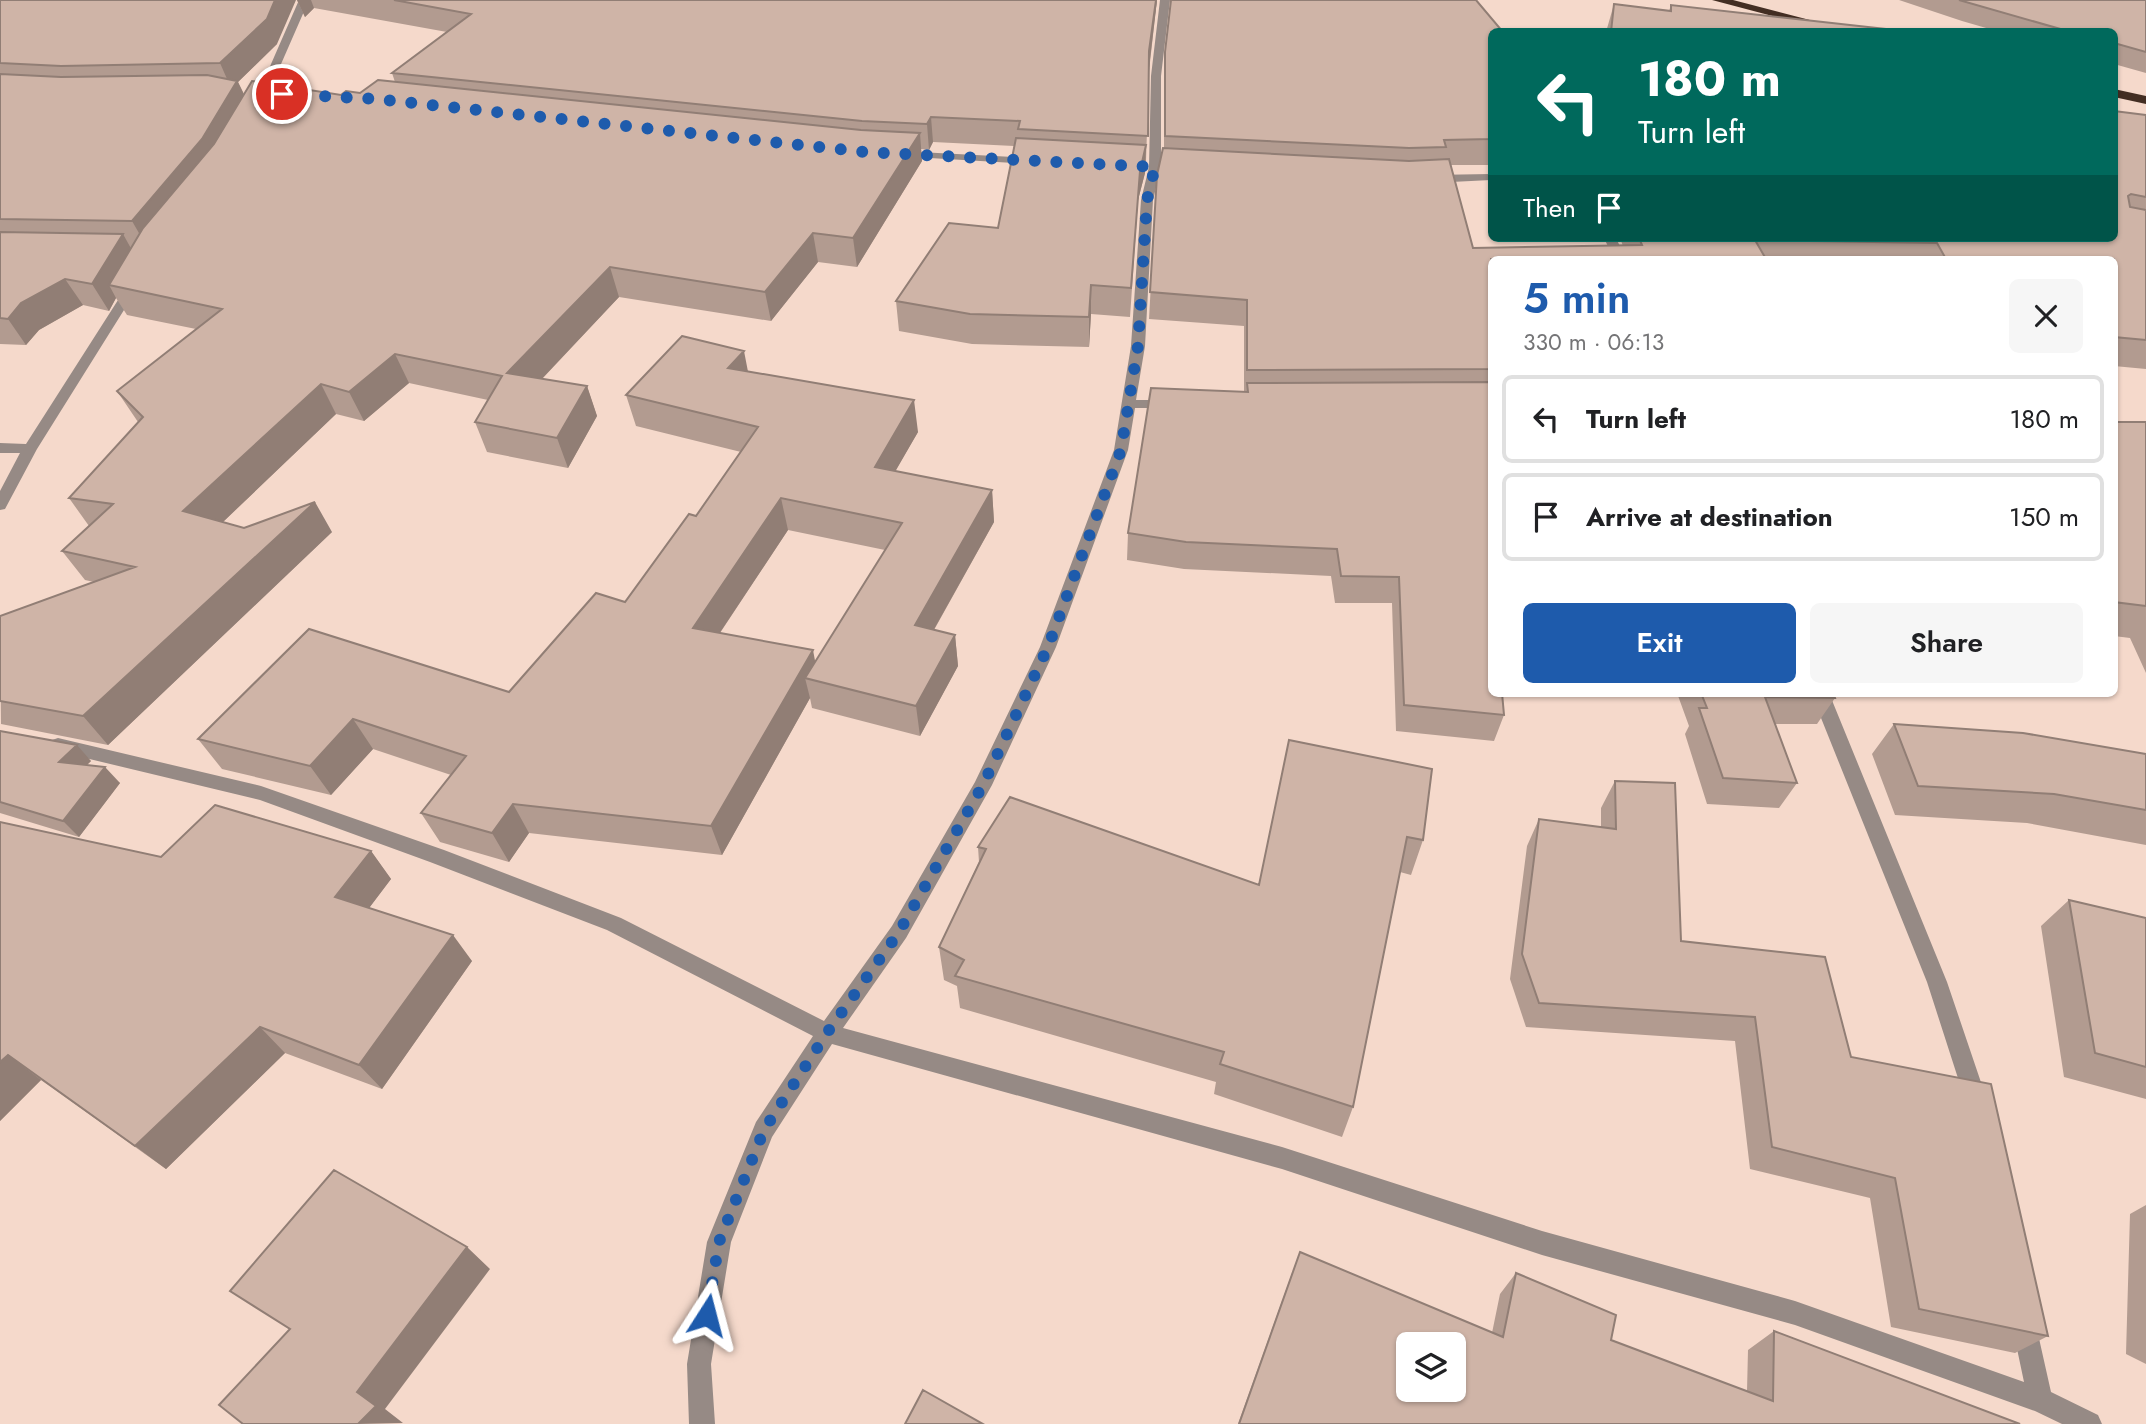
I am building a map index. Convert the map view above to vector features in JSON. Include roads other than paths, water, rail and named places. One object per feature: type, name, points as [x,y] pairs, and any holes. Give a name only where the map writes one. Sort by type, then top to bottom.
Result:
[{"type":"highway","points":[[1718,0],[1834,28]]},
{"type":"highway","points":[[2118,94],[2146,100]]},
{"type":"street","points":[[256,112],[304,0]]},
{"type":"street","points":[[702,1424],[699,1364],[719,1242],[764,1130],[827,1033],[899,932],[983,785],[1048,647],[1121,450],[1138,346],[1147,200],[1155,167],[1156,76],[1165,0]]},
{"type":"street","points":[[889,153],[1051,162]]},
{"type":"street","points":[[1417,179],[1488,177]]},
{"type":"street","points":[[0,505],[30,449],[116,316],[139,275]]},
{"type":"street","points":[[1128,404],[1184,404]]},
{"type":"street","points":[[0,448],[30,449]]},
{"type":"street","points":[[1822,697],[1937,982],[1976,1099],[1982,1127]]},
{"type":"street","points":[[37,741],[112,755],[261,793],[437,856],[614,924],[827,1033],[1282,1158],[1542,1243],[1795,1313],[2040,1401],[2089,1424]]},
{"type":"street","points":[[2020,1305],[2040,1401]]}]
